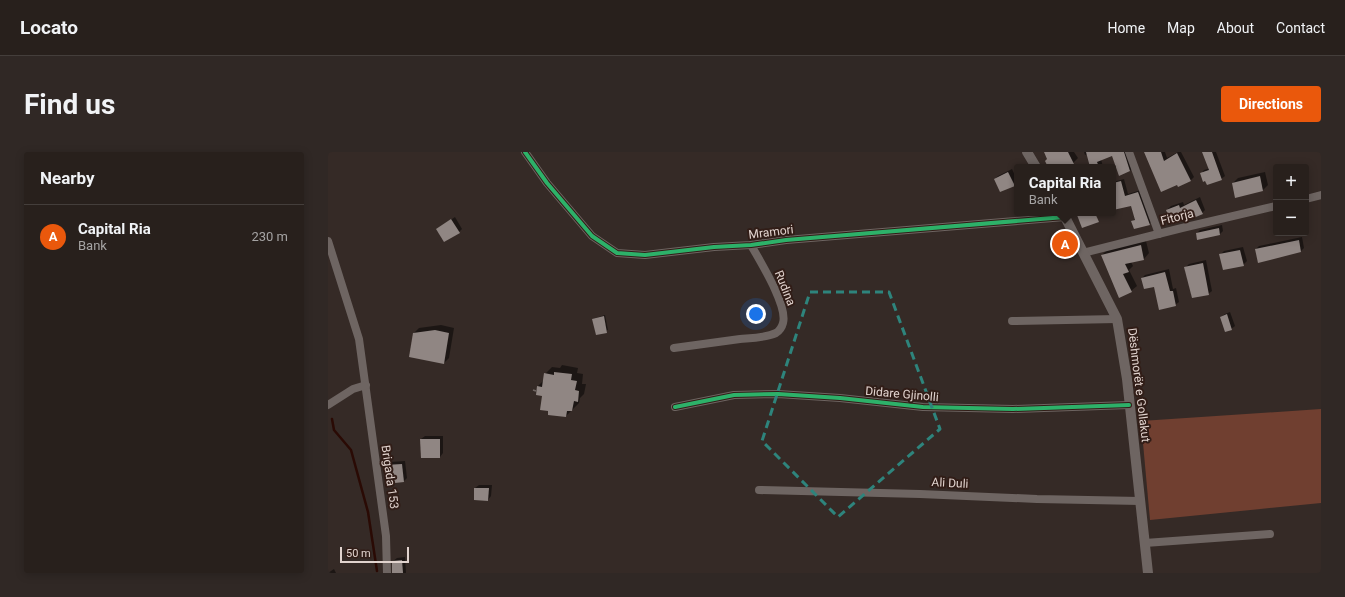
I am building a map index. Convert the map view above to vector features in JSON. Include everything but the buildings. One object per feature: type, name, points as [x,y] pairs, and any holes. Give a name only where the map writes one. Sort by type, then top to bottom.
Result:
[{"type":"street","name":"Mramori","points":[[525,152],[547,183],[592,236],[617,253],[645,255],[751,245],[786,240],[1053,216]]},
{"type":"street","points":[[1027,152],[1034,164]]},
{"type":"street","points":[[1129,152],[1159,234]]},
{"type":"street","points":[[1309,198],[1321,196]]},
{"type":"street","name":"Fitorja","points":[[1083,253],[1273,207]]},
{"type":"street","name":"Dëshmorët e Gollakut","points":[[1064,216],[1117,319],[1127,379],[1148,573]]},
{"type":"street","name":"Brigada 153","points":[[328,241],[359,338],[386,536],[387,573]]},
{"type":"street","name":"Rudina","points":[[674,348],[762,336],[777,332],[781,328],[784,322],[783,311],[766,271],[751,245]]},
{"type":"street","points":[[1012,321],[1117,319]]},
{"type":"street","points":[[328,405],[353,389],[366,385]]},
{"type":"street","name":"Didare Gjinolli","points":[[675,407],[734,395],[778,394],[840,398],[923,407],[1013,409],[1129,405]]},
{"type":"street","name":"Ali Duli","points":[[759,490],[920,494],[1037,500],[1140,501]]},
{"type":"street","points":[[1145,543],[1270,534]]},
{"type":"highlighted area","points":[[810,292],[889,292],[940,429],[838,517],[762,441]]},
{"type":"shaded area","points":[[1321,409],[1321,503],[1150,520],[1141,421]]},
{"type":"waterway","points":[[332,419],[334,430],[351,450],[368,512],[377,571]]},
{"type":"cycle path","points":[[525,152],[547,183],[592,236],[617,253],[645,255],[714,247],[751,245],[786,240],[1065,217]]},
{"type":"cycle path","points":[[675,407],[734,395],[778,394],[840,398],[923,407],[1013,409],[1129,405]]},
{"type":"place","name":"Capital Ria","points":[[1065,244]]}]
